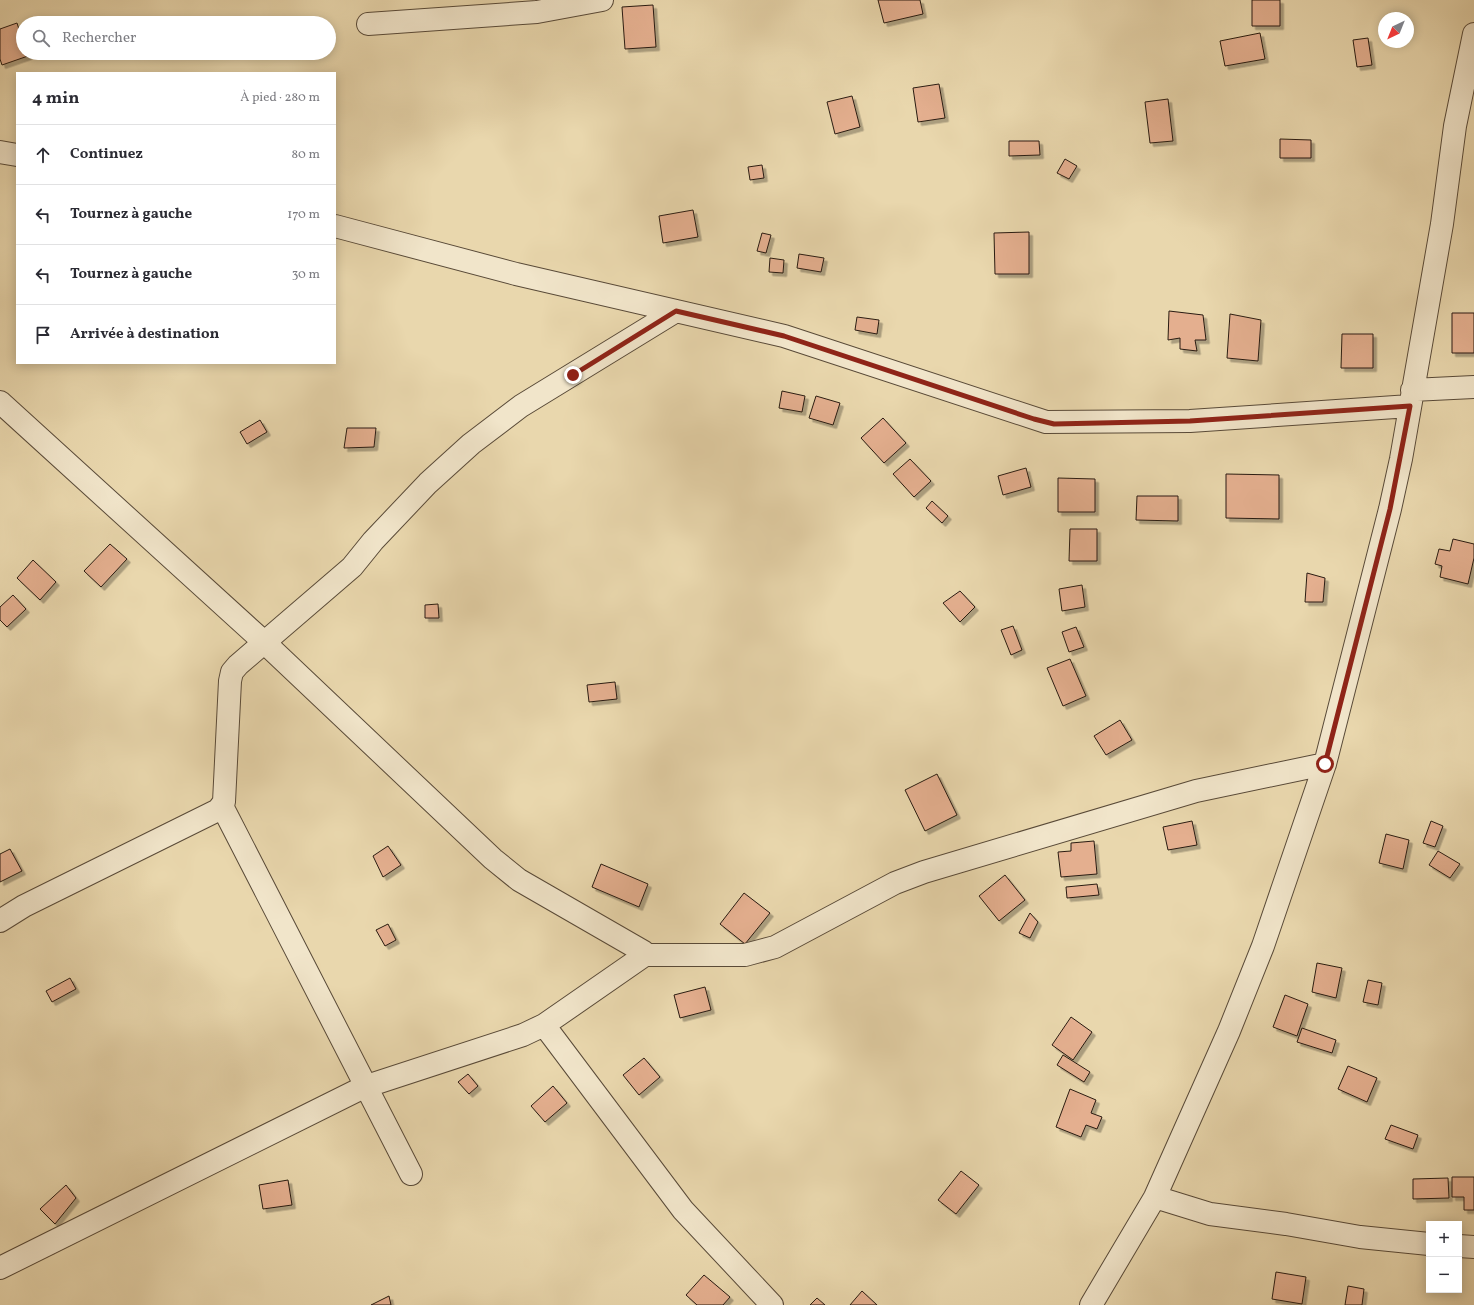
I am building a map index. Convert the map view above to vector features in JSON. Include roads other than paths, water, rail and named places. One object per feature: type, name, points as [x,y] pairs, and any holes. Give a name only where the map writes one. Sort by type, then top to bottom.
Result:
[{"type":"street","points":[[368,24],[537,12],[602,0]]},
{"type":"street","points":[[1091,1305],[1155,1197],[1229,1032],[1263,946],[1325,764],[1390,509],[1442,224],[1465,125],[1474,34]]},
{"type":"street","points":[[0,152],[16,155]]},
{"type":"street","points":[[336,226],[516,274],[784,336],[1034,419],[1054,424],[1190,421],[1411,398],[1474,387]]},
{"type":"street","points":[[0,921],[24,906],[218,810],[224,802],[230,681],[232,672],[238,665],[352,567],[373,541],[428,483],[471,444],[520,406],[676,311]]},
{"type":"street","points":[[0,402],[265,643],[499,864],[519,880],[644,952],[646,955]]},
{"type":"street","points":[[0,1268],[364,1086],[523,1036],[544,1025],[646,955],[745,955],[759,953],[775,947],[895,883],[924,872],[1196,791],[1325,764]]},
{"type":"street","points":[[222,806],[364,1086],[411,1174]]},
{"type":"street","points":[[544,1025],[683,1210],[772,1305]]},
{"type":"street","points":[[1155,1197],[1210,1214],[1286,1224],[1360,1237],[1426,1244]]},
{"type":"street","points":[[1462,1246],[1474,1247]]}]
